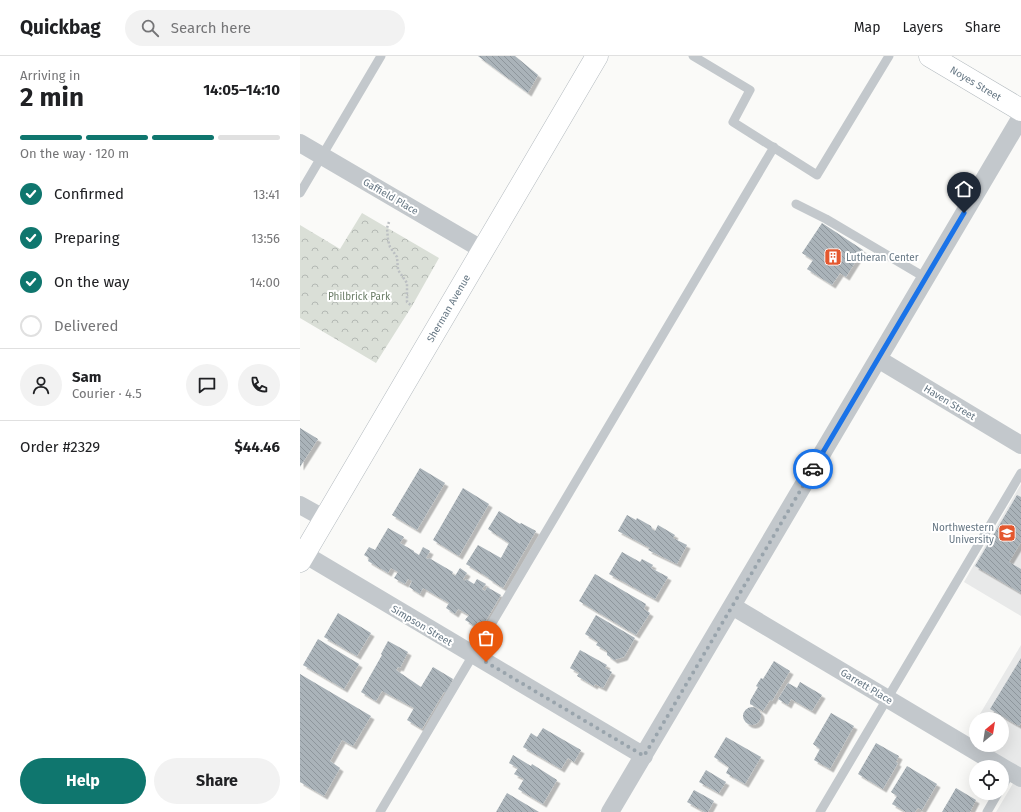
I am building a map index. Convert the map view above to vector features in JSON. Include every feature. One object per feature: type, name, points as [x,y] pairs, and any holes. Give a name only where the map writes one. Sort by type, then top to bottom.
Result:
[{"type":"street","name":"Sherman Avenue","points":[[302,558],[598,56]]},
{"type":"street","name":"Noyes Street","points":[[930,56],[1021,110]]},
{"type":"street","points":[[610,812],[1021,117]]},
{"type":"street","name":"Gaffield Place","points":[[300,143],[483,250]]},
{"type":"street","name":"Haven Street","points":[[878,359],[1021,445]]},
{"type":"street","points":[[300,505],[324,519]]},
{"type":"street","name":"Simpson Street","points":[[302,558],[473,655],[644,756]]},
{"type":"street","name":"Garrett Place","points":[[732,606],[887,699],[985,760]]},
{"type":"lane","points":[[300,193],[381,56]]},
{"type":"lane","points":[[693,56],[750,90],[733,122],[818,175],[889,56]]},
{"type":"lane","points":[[380,812],[774,147]]},
{"type":"lane","points":[[796,204],[826,219],[926,278]]},
{"type":"lane","points":[[820,812],[1021,473]]},
{"type":"lane","points":[[987,812],[994,800]]},
{"type":"path","points":[[390,222],[388,228],[390,246],[397,257],[398,270],[407,283],[407,302],[412,306]]},
{"type":"shaded area","name":"Northwestern University","points":[[1021,484],[1021,616],[964,582]]},
{"type":"shaded area","points":[[1021,645],[1021,770],[1009,763],[1009,760],[1004,760],[991,752],[1009,752],[1009,712],[981,712]]},
{"type":"shaded area","points":[[1021,770],[1021,812],[996,812],[1003,800],[1009,800],[1009,790]]},
{"type":"green space","name":"Philbrick Park","points":[[362,213],[439,258],[412,306],[376,363],[300,318],[300,225],[340,249]]},
{"type":"building","points":[[478,56],[515,56],[538,75],[528,93]]},
{"type":"building","name":"Lutheran Center","points":[[822,223],[863,250],[846,277],[840,273],[832,285],[807,269],[813,260],[802,253]]},
{"type":"building","points":[[300,428],[318,439],[300,467]]},
{"type":"building","points":[[420,468],[445,483],[417,530],[392,515]]},
{"type":"building","points":[[463,488],[489,504],[459,556],[433,540]]},
{"type":"building","points":[[1017,495],[1021,497],[1021,542],[1009,562],[1021,569],[1021,593],[975,566]]},
{"type":"building","points":[[499,511],[520,524],[521,523],[536,531],[503,588],[466,564],[478,545],[501,558],[509,543],[488,529]]},
{"type":"building","points":[[627,515],[636,520],[637,518],[651,526],[655,531],[658,525],[675,535],[673,538],[687,545],[677,564],[648,550],[650,548],[618,531]]},
{"type":"building","points":[[388,528],[404,537],[400,543],[419,555],[423,547],[430,551],[426,558],[429,558],[453,572],[452,574],[455,576],[460,568],[467,573],[463,579],[465,581],[466,579],[474,584],[477,579],[486,584],[482,589],[485,591],[487,587],[501,595],[484,624],[478,621],[475,626],[465,620],[469,615],[458,609],[455,614],[446,608],[449,603],[423,588],[420,594],[409,587],[412,581],[408,579],[405,584],[394,578],[398,572],[391,568],[388,573],[368,561],[369,558],[364,555],[369,547],[375,550]]},
{"type":"building","points":[[622,552],[640,562],[642,559],[653,565],[651,568],[668,577],[655,599],[609,574]]},
{"type":"building","points":[[595,574],[646,604],[644,609],[650,613],[636,635],[579,601]]},
{"type":"building","points":[[338,613],[371,633],[357,656],[324,637]]},
{"type":"building","points":[[596,615],[635,638],[624,657],[614,660],[607,655],[607,651],[596,645],[598,642],[585,634]]},
{"type":"building","points":[[318,639],[359,664],[344,689],[303,665]]},
{"type":"building","points":[[388,641],[408,652],[400,668],[398,667],[396,670],[421,687],[433,667],[453,679],[446,693],[444,692],[422,729],[407,720],[414,708],[382,691],[376,701],[361,692],[382,655],[381,654]]},
{"type":"building","points":[[580,650],[607,665],[605,668],[612,672],[603,688],[595,684],[594,686],[577,676],[579,673],[570,668]]},
{"type":"building","points":[[1021,658],[1021,723],[1019,726],[1009,720],[1009,712],[995,712],[990,709]]},
{"type":"building","points":[[774,661],[790,671],[772,701],[770,700],[763,711],[750,704],[750,701],[758,687],[756,686],[761,678],[763,679]]},
{"type":"building","points":[[300,674],[371,716],[353,746],[342,740],[330,761],[340,768],[324,796],[300,782]]},
{"type":"building","points":[[800,682],[822,695],[812,711],[791,699],[788,705],[778,699],[788,683],[797,688]]},
{"type":"building","points":[[752,707],[758,710],[761,716],[758,722],[752,725],[746,722],[743,716],[746,710]]},
{"type":"building","points":[[831,713],[854,726],[830,769],[814,760],[820,749],[813,744]]},
{"type":"building","points":[[543,728],[581,750],[574,762],[568,758],[561,769],[523,747],[531,733],[537,737]]},
{"type":"building","points":[[726,737],[761,757],[745,784],[726,773],[729,767],[714,757]]},
{"type":"building","points":[[876,743],[899,756],[896,762],[898,763],[883,789],[858,774]]},
{"type":"building","points":[[513,755],[531,766],[532,764],[557,780],[543,804],[518,789],[524,779],[514,774],[518,768],[509,763]]},
{"type":"building","points":[[907,766],[937,784],[922,810],[918,808],[915,812],[906,812],[892,804],[897,796],[891,792]]},
{"type":"building","points":[[706,770],[726,782],[719,793],[699,782]]},
{"type":"building","points":[[956,788],[969,796],[969,800],[976,800],[970,812],[942,812]]},
{"type":"building","points":[[694,790],[714,801],[708,812],[705,812],[687,802]]},
{"type":"building","points":[[507,793],[539,812],[496,812]]},
{"type":"way so far","points":[[486,662],[644,756],[813,469]]},
{"type":"place","name":"Lutheran Center","points":[[833,257]]},
{"type":"place","name":"Northwestern University","points":[[1007,533]]},
{"type":"route","points":[[813,469],[964,213]]}]
